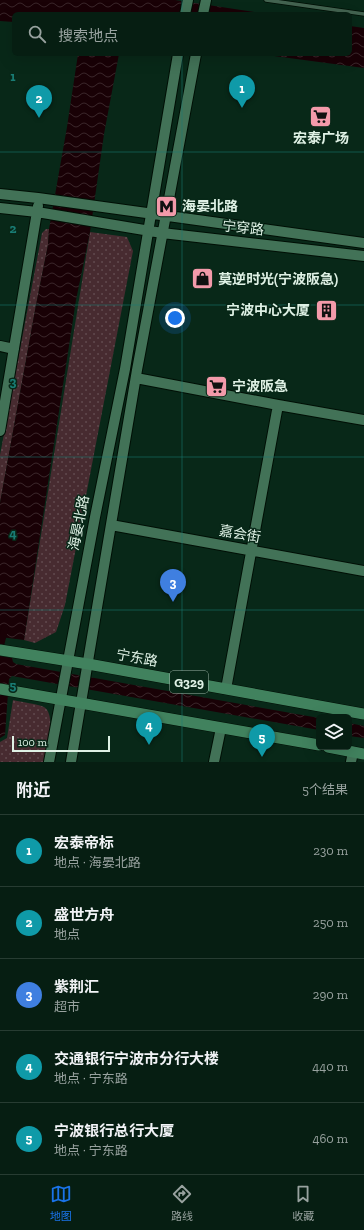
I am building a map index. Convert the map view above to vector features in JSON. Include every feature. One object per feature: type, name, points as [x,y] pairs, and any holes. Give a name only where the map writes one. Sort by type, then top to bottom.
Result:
[{"type":"main road","points":[[185,12],[188,0]]},
{"type":"main road","points":[[203,12],[206,0]]},
{"type":"main road","name":"海晏北路","points":[[49,762],[94,516],[126,369],[178,56]]},
{"type":"main road","points":[[71,762],[136,378],[196,56]]},
{"type":"main road","name":"宁穿路","points":[[0,194],[364,243]]},
{"type":"main road","points":[[0,431],[37,212],[38,198]]},
{"type":"main road","name":"宁穿路","points":[[0,208],[37,212],[162,233],[364,256]]},
{"type":"main road","points":[[0,346],[14,349]]},
{"type":"main road","points":[[136,378],[364,420]]},
{"type":"main road","points":[[226,689],[278,405]]},
{"type":"main road","name":"嘉会街","points":[[111,525],[364,571]]},
{"type":"main road","name":"宁东路","points":[[0,650],[88,664],[364,714]]},
{"type":"main road","points":[[6,690],[316,744]]},
{"type":"main road","points":[[214,762],[221,728]]},
{"type":"main road","points":[[335,750],[352,757],[364,754]]},
{"type":"lane","points":[[266,0],[350,12]]},
{"type":"lane","points":[[352,12],[364,14]]},
{"type":"shaded area","points":[[46,229],[49,229],[48,245],[0,503],[0,455],[42,233]]},
{"type":"shaded area","points":[[90,232],[127,237],[133,251],[65,605],[56,632],[35,643],[24,640]]},
{"type":"shaded area","points":[[13,700],[42,706],[48,711],[50,717],[50,733],[44,762],[0,762],[0,742],[7,738]]},
{"type":"water","points":[[0,0],[175,0],[255,12],[12,12],[12,22],[0,21]]},
{"type":"water","points":[[352,26],[364,28],[364,68],[274,56],[352,56]]},
{"type":"water","points":[[78,56],[119,56],[104,134],[90,232],[76,300],[24,640],[0,637],[0,503],[48,245],[49,229]]},
{"type":"water","points":[[0,656],[12,658],[13,662],[16,664],[316,717],[316,729],[12,676],[9,679],[5,735],[0,738]]},
{"type":"water","points":[[352,724],[364,726],[364,738],[352,736]]},
{"type":"waterway","points":[[0,647],[5,628]]},
{"type":"place","name":"宏泰帝标","points":[[242,108]]},
{"type":"place","name":"宏泰广场","points":[[321,116]]},
{"type":"place","name":"盛世方舟","points":[[39,118]]},
{"type":"place","name":"海晏北路","points":[[166,206]]},
{"type":"place","name":"莫逆时光(宁波阪急)","points":[[203,279]]},
{"type":"place","name":"宁波中心大厦","points":[[326,310]]},
{"type":"place","name":"宁波阪急","points":[[217,386]]},
{"type":"place","name":"紫荆汇","points":[[173,602]]},
{"type":"place","name":"交通银行宁波市分行大楼","points":[[149,745]]},
{"type":"place","name":"宁波银行总行大厦","points":[[262,757]]}]
